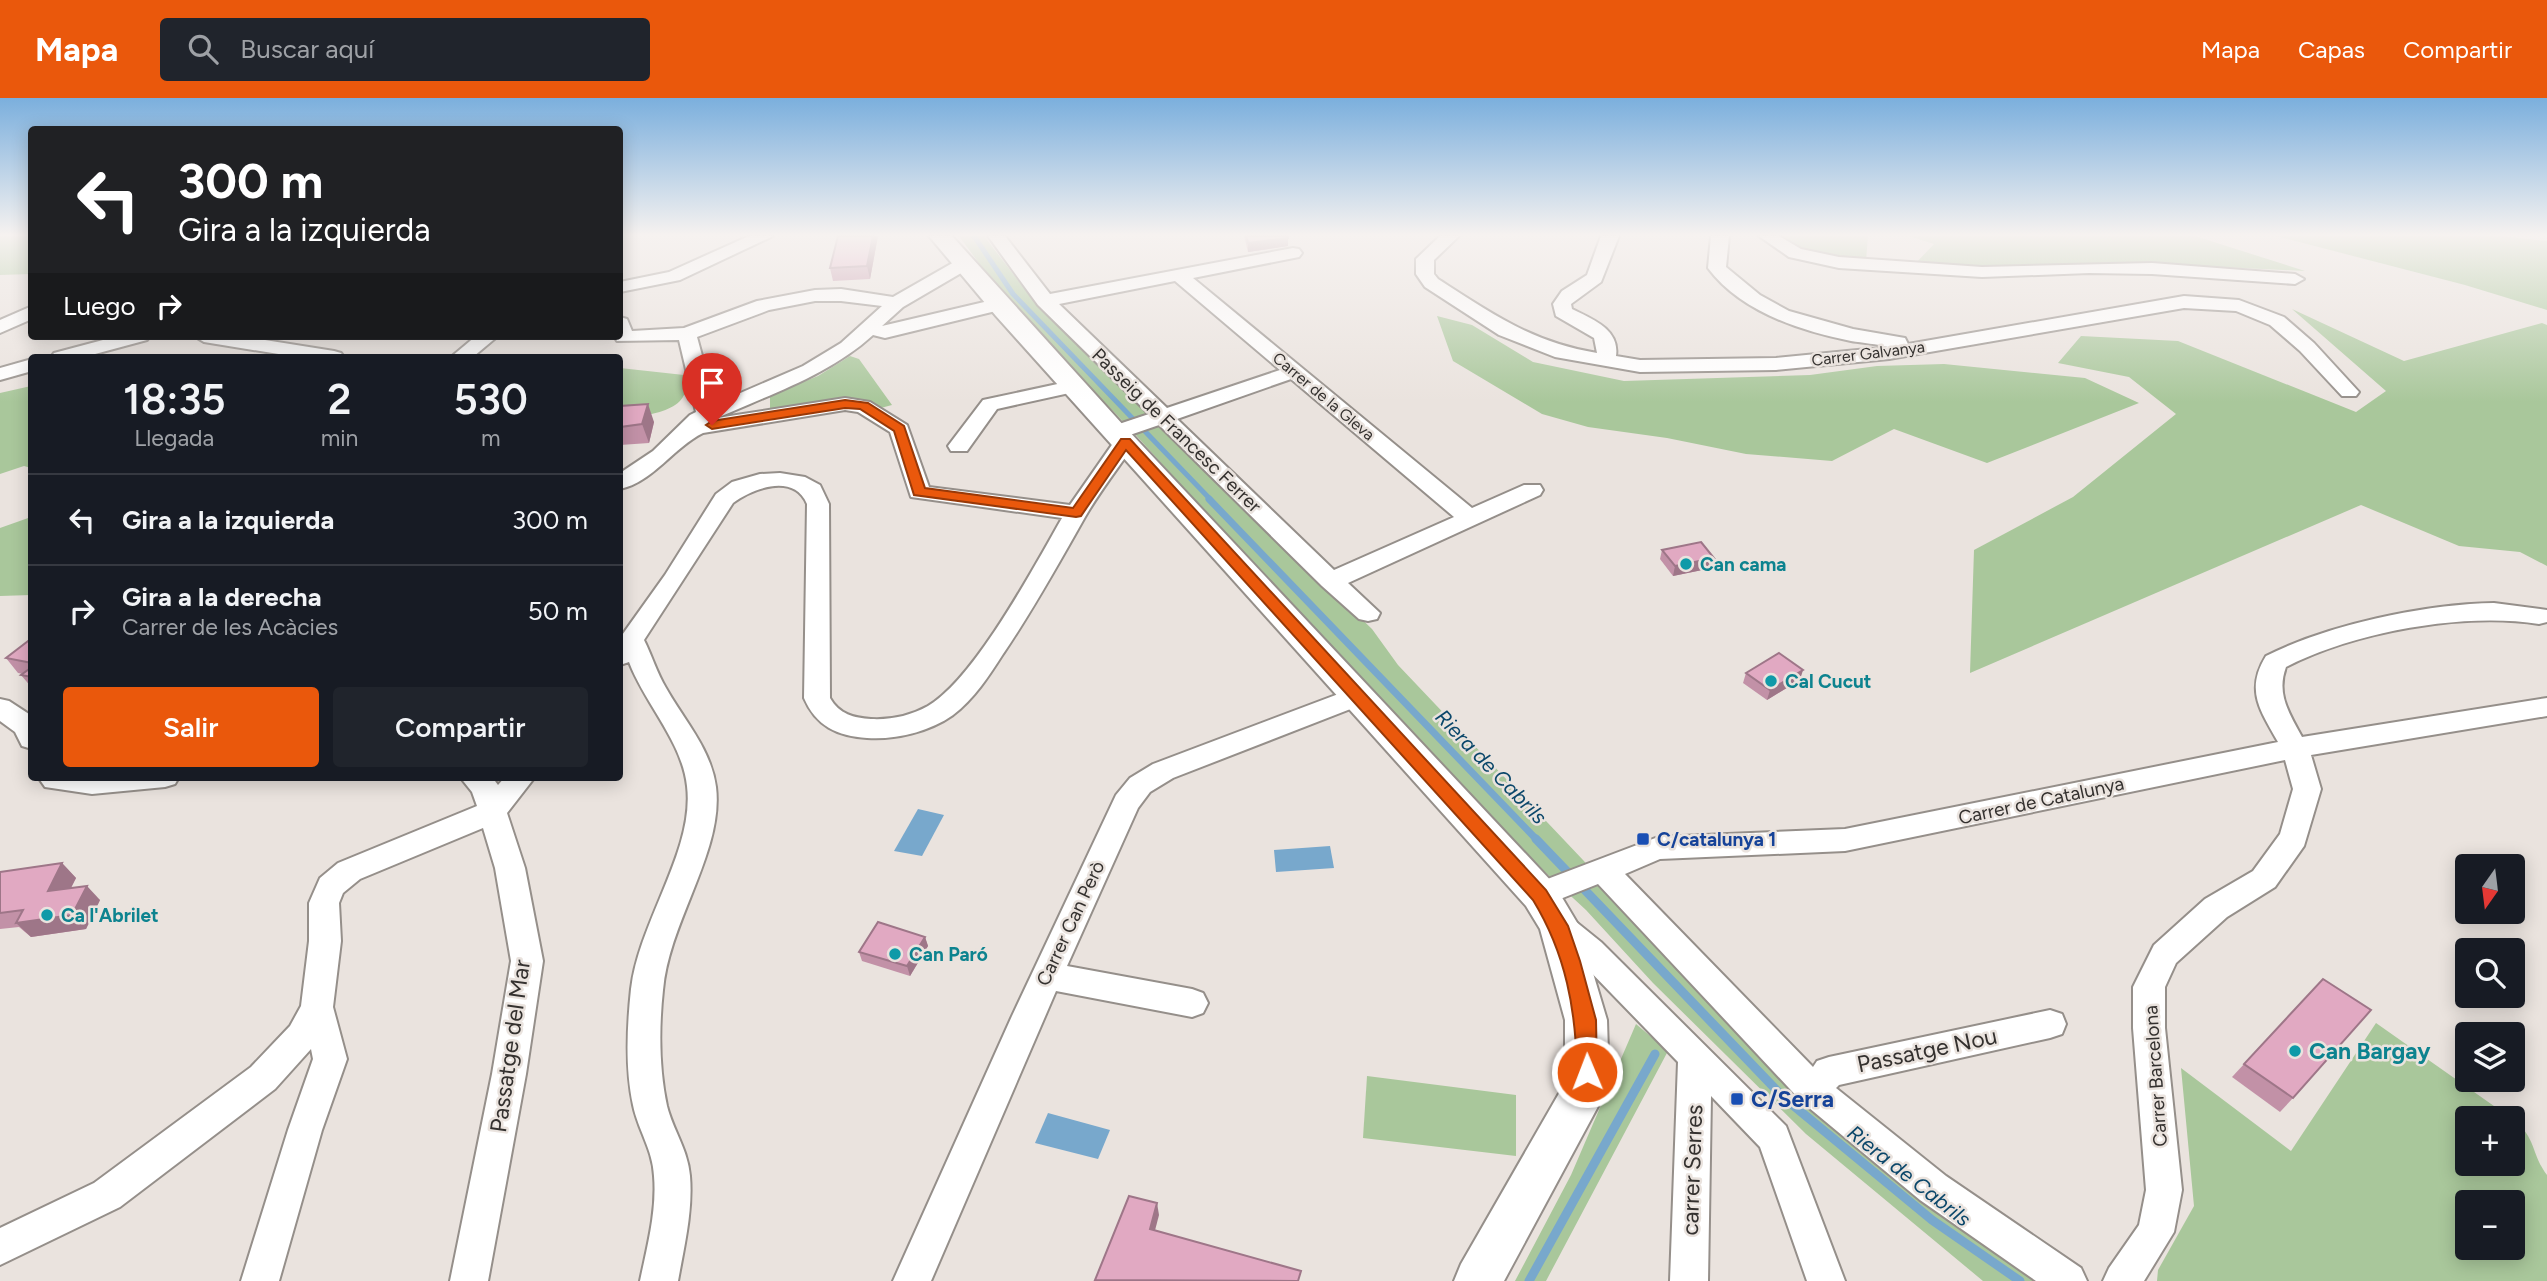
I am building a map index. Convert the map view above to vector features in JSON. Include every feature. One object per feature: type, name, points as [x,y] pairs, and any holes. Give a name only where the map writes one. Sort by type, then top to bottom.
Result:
[{"type":"street","points":[[623,480],[661,456],[707,414],[810,370],[848,346],[896,303],[916,291]]},
{"type":"street","points":[[985,291],[1123,434],[1357,696],[1552,903],[1590,951],[1774,1137],[1826,1281]]},
{"type":"street","name":"Passeig de Francesc Ferrer","points":[[1038,291],[1159,419],[1368,613]]},
{"type":"street","points":[[1045,301],[1095,291]]},
{"type":"street","name":"Carrer de la Gleva","points":[[1198,291],[1470,518]]},
{"type":"street","name":"Carrer Galvanya","points":[[1444,291],[1507,331],[1562,353],[1662,367],[1776,364],[1899,351],[2184,302],[2239,306],[2277,321],[2307,347],[2349,391]]},
{"type":"street","points":[[1575,291],[1562,304],[1563,312],[1604,334],[1609,347],[1606,360]]},
{"type":"street","points":[[1745,291],[1766,308],[1852,335],[1898,342],[1899,351]]},
{"type":"street","points":[[623,334],[624,337],[687,334],[728,318],[815,294],[843,293],[896,303]]},
{"type":"street","points":[[869,328],[885,332],[997,305]]},
{"type":"street","points":[[0,327],[28,314]]},
{"type":"street","points":[[687,334],[707,414]]},
{"type":"street","points":[[72,354],[125,340]]},
{"type":"street","points":[[224,340],[296,354]]},
{"type":"street","points":[[465,354],[483,340]]},
{"type":"street","points":[[0,374],[28,366]]},
{"type":"street","points":[[659,1281],[673,1182],[670,1158],[650,1106],[644,1025],[652,958],[662,923],[699,830],[702,786],[684,738],[626,648],[681,569],[724,499],[740,487],[760,481],[797,482],[812,491],[818,504],[817,698],[821,710],[837,722],[856,728],[880,730],[916,724],[941,710],[970,682],[1022,609],[1123,434],[1296,371]]},
{"type":"street","points":[[959,446],[990,404],[1076,386]]},
{"type":"street","points":[[682,435],[712,425],[845,404],[863,406],[900,429],[919,492],[1076,513]]},
{"type":"street","points":[[1332,581],[1532,490]]},
{"type":"street","name":"Carrer Barcelona","points":[[2122,1281],[2156,1232],[2164,1191],[2149,1028],[2149,987],[2165,954],[2216,908],[2264,879],[2294,838],[2307,789],[2295,748],[2270,704],[2268,680],[2275,662],[2301,648],[2443,612],[2500,610],[2539,616]]},
{"type":"street","name":"Carrer Can Però","points":[[912,1281],[1046,976],[1126,803],[1139,785],[1163,771],[1357,696]]},
{"type":"street","name":"Carrer de Catalunya","points":[[1552,903],[1597,872],[1658,848],[1845,840],[2295,748],[2547,707]]},
{"type":"street","points":[[0,708],[26,726],[28,730]]},
{"type":"street","points":[[67,781],[116,781]]},
{"type":"street","name":"Passatge del Mar","points":[[469,1281],[509,1074],[527,961],[510,868],[485,787],[478,781]]},
{"type":"street","points":[[0,1247],[107,1195],[263,1078],[302,1037],[317,1007],[325,941],[324,904],[331,886],[349,871],[492,812],[518,781]]},
{"type":"street","points":[[1597,872],[1814,1091],[1933,1188],[2068,1281]]},
{"type":"street","points":[[1478,1281],[1587,1086],[1586,1020],[1552,903]]},
{"type":"street","points":[[1046,976],[1192,1003]]},
{"type":"street","points":[[260,1281],[305,1130],[330,1059],[317,1007]]},
{"type":"street","name":"Passatge Nou","points":[[1814,1091],[1829,1072],[2050,1024]]},
{"type":"street","name":"carrer Serres","points":[[1689,1281],[1695,1059]]},
{"type":"green space","points":[[999,291],[1026,291],[1037,305],[1372,629],[1398,665],[1583,860],[1788,1086],[2060,1281],[1983,1281],[1806,1134],[1653,983],[1586,910],[1547,874],[1379,703],[1133,432]]},
{"type":"green space","points":[[2485,291],[2547,291],[2547,310]]},
{"type":"green space","points":[[2292,309],[2404,361],[2542,323],[2547,325],[2547,566],[2520,552],[2459,546],[2361,505],[1970,673],[1974,550],[2073,497],[2176,414],[2129,377],[2058,363],[2081,336],[2178,341],[2356,412],[2386,391]]},
{"type":"green space","points":[[1437,316],[1472,325],[1533,362],[1624,381],[1810,375],[1877,366],[1944,364],[2085,378],[2139,403],[1987,463],[1894,429],[1832,461],[1746,454],[1667,438],[1588,427],[1542,414],[1453,361]]},
{"type":"green space","points":[[850,356],[859,359],[892,405],[877,409],[864,402],[770,413],[770,395],[818,376]]},
{"type":"green space","points":[[623,368],[684,375],[686,388],[676,405],[642,416],[623,418]]},
{"type":"green space","points":[[28,387],[28,467],[0,474],[0,393]]},
{"type":"green space","points":[[28,518],[28,595],[0,596],[0,528]]},
{"type":"green space","points":[[2376,1023],[2455,1079],[2455,1092],[2474,1092],[2494,1106],[2455,1106],[2455,1176],[2525,1176],[2526,1132],[2547,1175],[2547,1281],[2157,1281],[2158,1270],[2194,1206],[2181,1068],[2291,1151]]},
{"type":"green space","points":[[1636,1024],[1668,1051],[1546,1281],[1515,1281],[1571,1175]]},
{"type":"green space","points":[[1367,1076],[1516,1095],[1516,1156],[1363,1138]]},
{"type":"water","points":[[918,809],[944,815],[922,856],[894,851]]},
{"type":"water","points":[[1330,846],[1334,868],[1276,872],[1274,850]]},
{"type":"water","points":[[1048,1113],[1110,1130],[1098,1159],[1035,1143]]},
{"type":"building","points":[[648,404],[642,424],[623,427],[623,406]]},
{"type":"building","points":[[1701,542],[1714,558],[1675,566],[1662,550]]},
{"type":"building","points":[[28,641],[28,662],[6,658]]},
{"type":"building","points":[[1779,653],[1803,670],[1770,690],[1746,673]]},
{"type":"building","points":[[62,863],[48,891],[87,886],[72,915],[16,923],[23,910],[0,913],[0,872]]},
{"type":"building","name":"Can Paró","points":[[878,922],[925,937],[907,966],[859,952]]},
{"type":"building","name":"Can Bargay","points":[[2323,979],[2371,1010],[2293,1098],[2244,1064]]},
{"type":"building","points":[[1129,1196],[1157,1203],[1150,1229],[1301,1271],[1298,1281],[1095,1280]]},
{"type":"waterway","name":"Riera de Cabrils","points":[[1011,291],[1211,500]]},
{"type":"waterway","name":"Riera de Cabrils","points":[[1209,499],[1538,841]]},
{"type":"waterway","name":"Riera de Cabrils","points":[[1536,839],[1783,1097],[1932,1220],[2020,1281]]},
{"type":"waterway","points":[[1529,1281],[1655,1054]]},
{"type":"place","name":"Can cama","points":[[1686,564]]},
{"type":"place","name":"Cal Cucut","points":[[1771,681]]},
{"type":"place","name":"C/catalunya 1","points":[[1643,839]]},
{"type":"place","name":"Ca l'Abrilet","points":[[47,915]]},
{"type":"place","name":"Can Paró","points":[[895,954]]},
{"type":"place","name":"Can Bargay","points":[[2295,1051]]},
{"type":"place","name":"C/Serra","points":[[1737,1099]]},
{"type":"route","points":[[712,425],[845,404],[863,406],[900,429],[919,492],[1076,513],[1125,442],[1540,895],[1559,926],[1586,1020],[1587,1072]]}]
